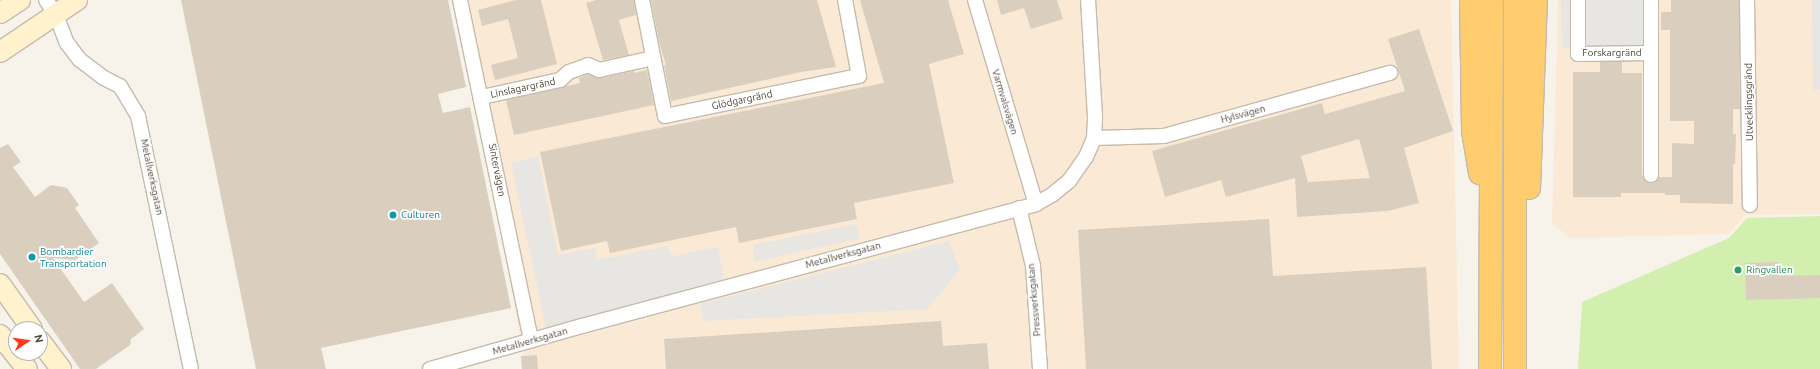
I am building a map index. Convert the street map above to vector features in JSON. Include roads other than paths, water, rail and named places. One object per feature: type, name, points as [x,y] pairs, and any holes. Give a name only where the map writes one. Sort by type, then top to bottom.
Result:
[{"type":"highway","points":[[1471,0],[1473,131],[1485,197],[1491,245]]},
{"type":"highway","points":[[1490,369],[1492,0]]},
{"type":"highway","points":[[1515,0],[1515,369]]},
{"type":"highway","points":[[1515,264],[1526,224],[1532,140],[1536,0]]},
{"type":"main road","points":[[0,13],[20,0]]},
{"type":"main road","points":[[0,52],[51,8],[77,0]]},
{"type":"main road","points":[[0,284],[26,321]]},
{"type":"main road","points":[[0,335],[28,369]]},
{"type":"main road","points":[[48,352],[60,369]]},
{"type":"street","name":"Sintervägen","points":[[460,0],[482,97],[531,341]]},
{"type":"street","name":"Glödgargränd","points":[[642,0],[665,116],[859,76],[845,0]]},
{"type":"street","name":"Varmvalsvägen","points":[[975,0],[1036,204]]},
{"type":"street","name":"Metallverksgatan","points":[[430,369],[582,326],[1036,204],[1069,181],[1086,157],[1094,138],[1095,117],[1088,0]]},
{"type":"street","name":"Forskargränd","points":[[1578,0],[1578,54],[1651,53]]},
{"type":"street","name":"Forskargränd","points":[[1651,0],[1651,176]]},
{"type":"street","name":"Utvecklingsgränd","points":[[1747,0],[1750,205]]},
{"type":"street","name":"Metallverksgatan","points":[[51,8],[67,43],[80,60],[104,78],[120,86],[138,116],[191,369]]},
{"type":"street","name":"Linslagargränd","points":[[482,97],[560,80],[569,72],[588,65],[598,70],[653,58]]},
{"type":"street","name":"Hylsvägen","points":[[1094,138],[1164,136],[1390,74]]},
{"type":"street","name":"Pressverksgatan","points":[[1019,208],[1033,266],[1040,369]]},
{"type":"place","name":"Culturen","points":[[393,215]]},
{"type":"place","name":"Bombardier Transportation","points":[[32,257]]},
{"type":"place","name":"Ringvallen","points":[[1738,270]]}]
